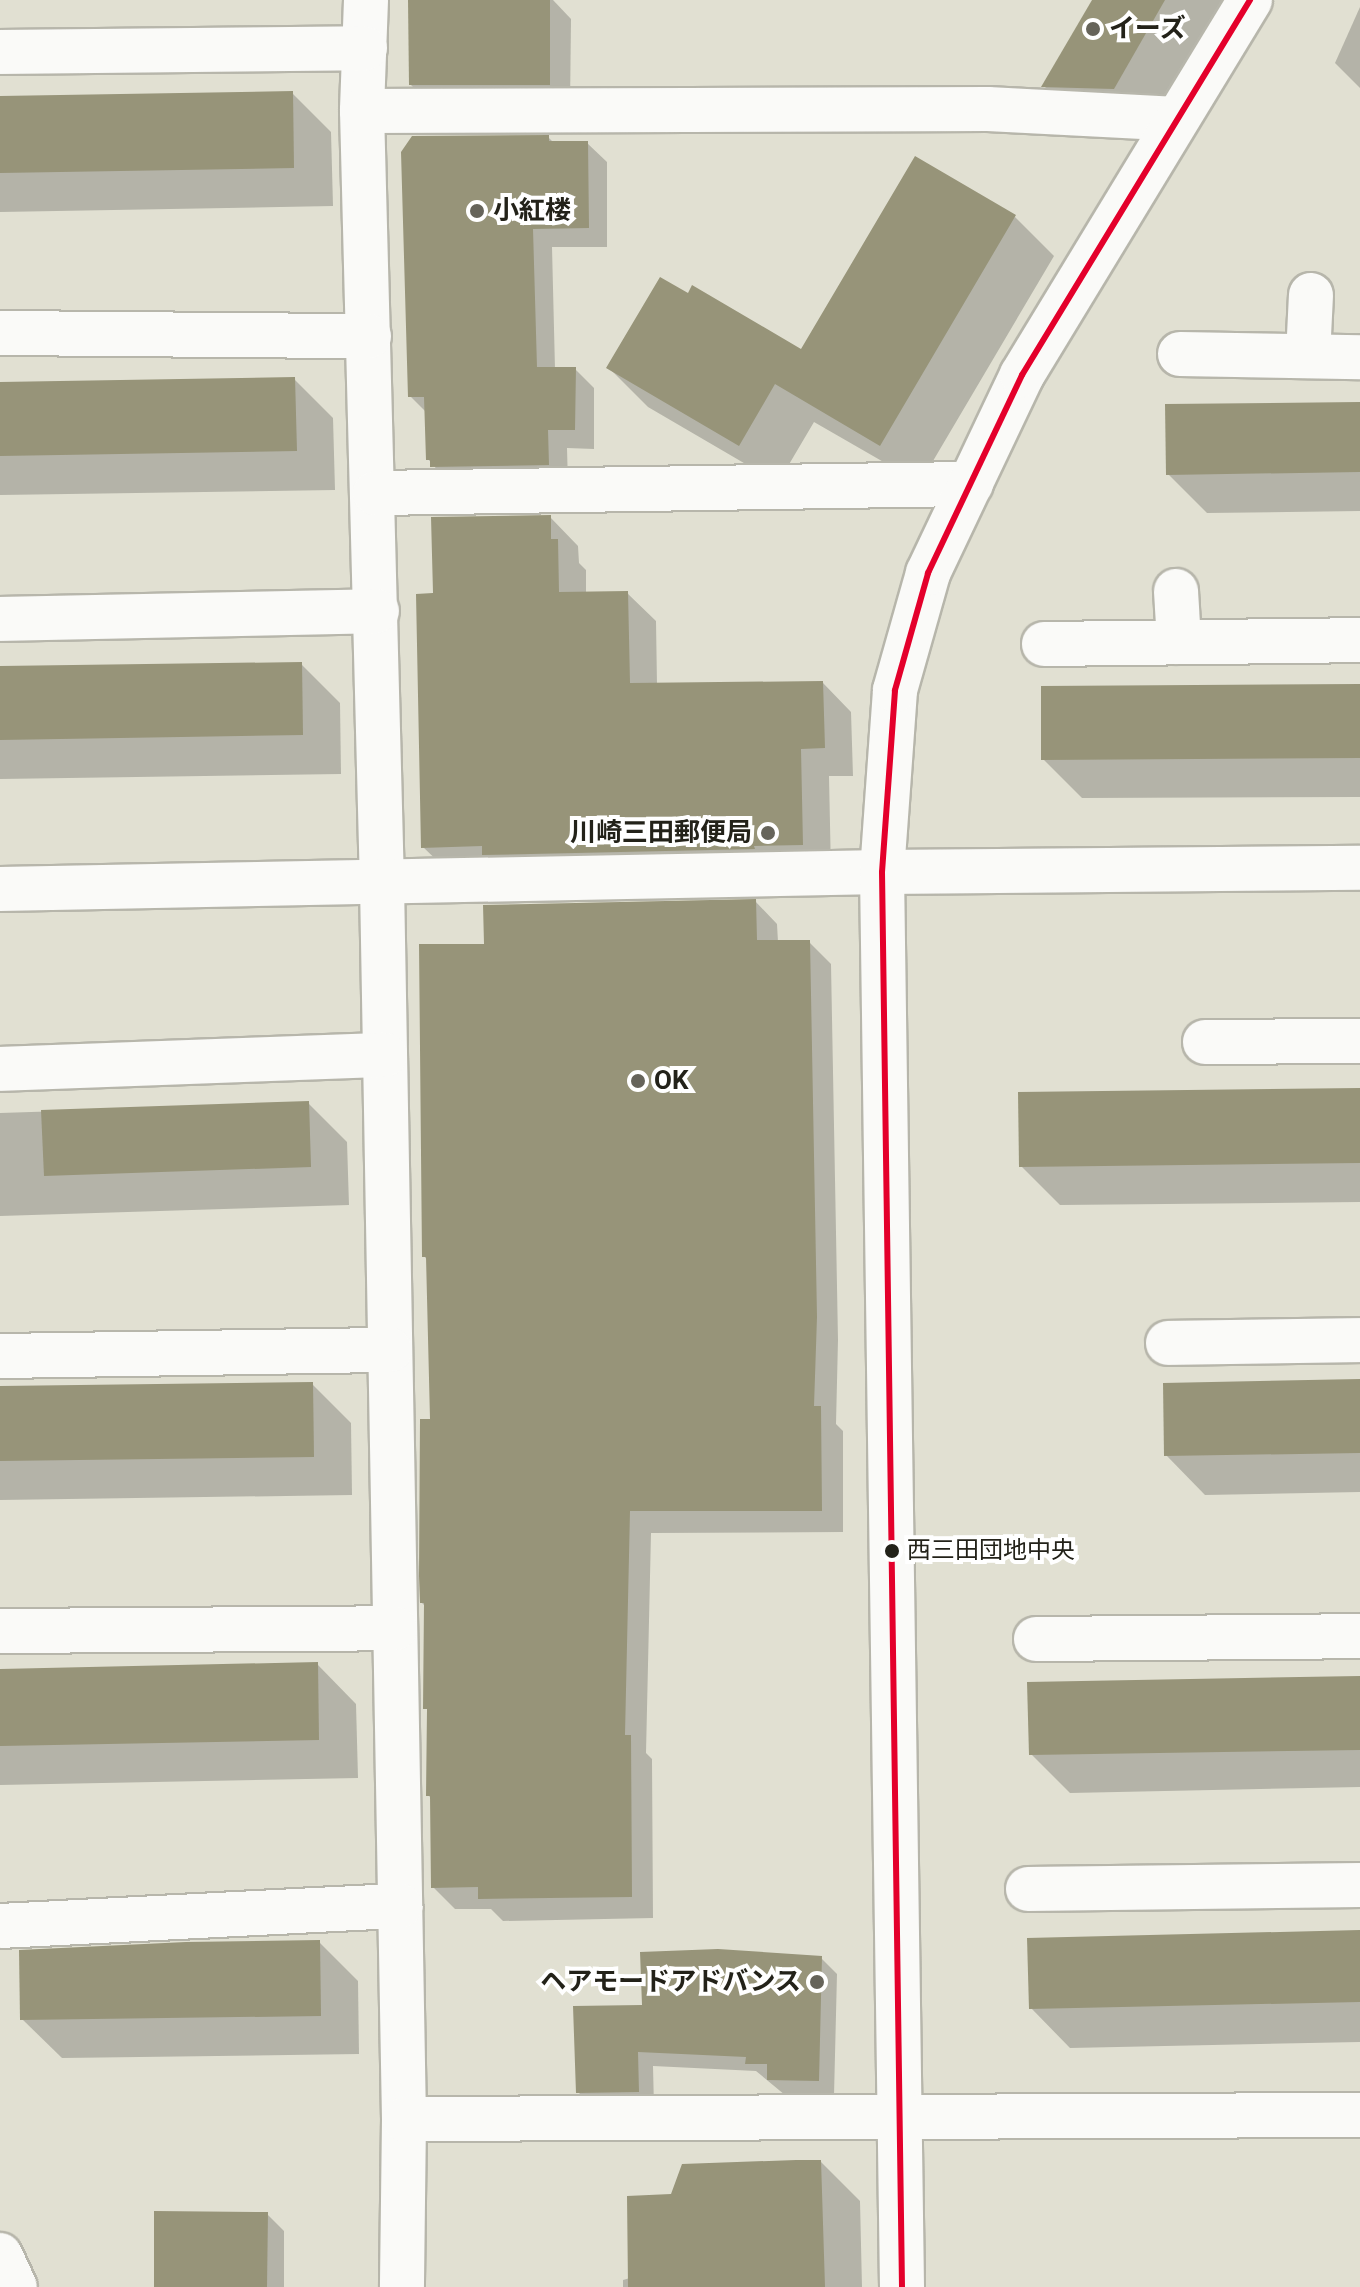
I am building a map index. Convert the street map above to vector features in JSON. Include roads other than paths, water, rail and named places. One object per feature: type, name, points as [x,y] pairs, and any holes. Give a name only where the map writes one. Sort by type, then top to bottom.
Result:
[{"type":"street","points":[[366,0],[362,111],[375,493],[401,1906],[404,2119],[402,2287]]},
{"type":"street","points":[[902,2287],[882,872],[895,690],[928,573],[1022,375],[1250,0]]},
{"type":"street","points":[[0,52],[365,48]]},
{"type":"street","points":[[362,111],[972,109],[1177,119]]},
{"type":"street","points":[[1308,356],[1311,295]]},
{"type":"street","points":[[0,333],[369,336]]},
{"type":"street","points":[[1180,354],[1360,357]]},
{"type":"street","points":[[375,493],[971,484]]},
{"type":"street","points":[[1176,591],[1179,642]]},
{"type":"street","points":[[0,619],[377,611]]},
{"type":"street","points":[[1044,644],[1360,640]]},
{"type":"street","points":[[0,889],[882,872],[1360,868]]},
{"type":"street","points":[[1205,1042],[1360,1041]]},
{"type":"street","points":[[0,1069],[385,1055]]},
{"type":"street","points":[[1168,1343],[1360,1340]]},
{"type":"street","points":[[0,1356],[390,1350]]},
{"type":"street","points":[[0,1631],[395,1628]]},
{"type":"street","points":[[1036,1639],[1360,1636]]},
{"type":"street","points":[[1028,1889],[1360,1885]]},
{"type":"street","points":[[0,1926],[401,1906]]},
{"type":"street","points":[[404,2119],[1360,2115]]},
{"type":"street","points":[[0,2255],[15,2287]]},
{"type":"place","name":"イーズ","points":[[1093,29]]},
{"type":"place","name":"小紅楼","points":[[477,211]]},
{"type":"place","name":"川崎三田郵便局","points":[[768,833]]},
{"type":"place","name":"OK","points":[[638,1081]]},
{"type":"place","name":"西三田団地中央","points":[[892,1551]]},
{"type":"place","name":"ヘアモードアドバンス","points":[[817,1982]]}]
